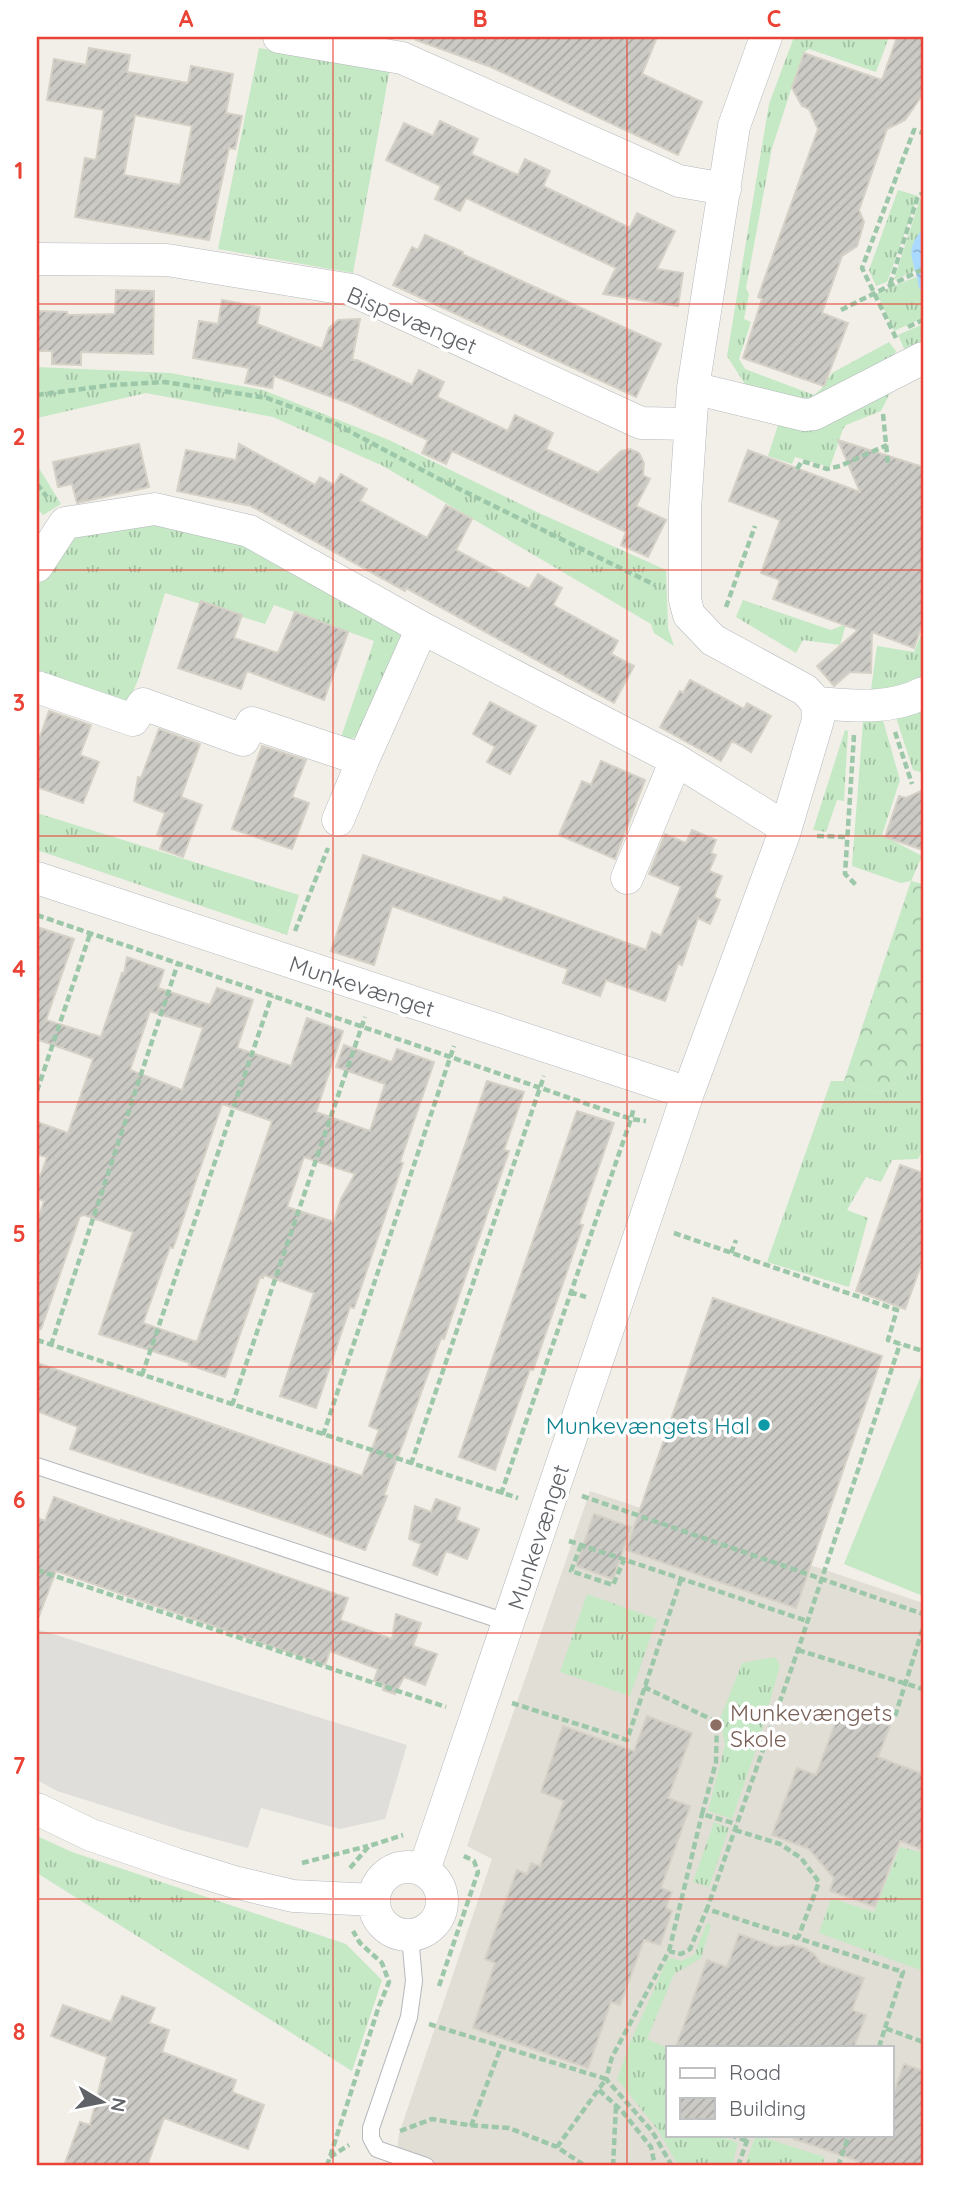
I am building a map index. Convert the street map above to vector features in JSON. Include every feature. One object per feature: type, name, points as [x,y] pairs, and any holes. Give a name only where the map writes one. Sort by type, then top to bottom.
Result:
[{"type":"street","points":[[279,37],[402,58],[679,181],[725,190]]},
{"type":"street","points":[[766,37],[734,126],[693,388],[685,509],[685,600],[689,615],[713,640],[805,690],[817,703],[871,706],[913,698],[923,693]]},
{"type":"street","name":"Bispevænget","points":[[37,259],[167,260],[352,290],[641,423],[690,424]]},
{"type":"street","points":[[693,388],[804,415],[814,414],[916,361]]},
{"type":"street","points":[[37,566],[65,523],[155,509],[249,531],[422,628],[676,760],[786,828]]},
{"type":"street","points":[[338,820],[422,628]]},
{"type":"street","points":[[37,687],[133,720],[143,704],[243,740],[252,723],[363,761]]},
{"type":"street","name":"Munkevænget","points":[[424,1870],[435,1845],[643,1223],[673,1089],[786,828],[818,720],[817,703]]},
{"type":"street","points":[[627,878],[676,760]]},
{"type":"street","name":"Munkevænget","points":[[37,878],[673,1089]]},
{"type":"street","points":[[37,1809],[91,1835],[234,1882],[293,1896],[373,1900]]},
{"type":"street","points":[[402,1867],[424,1870],[433,1877],[443,1897],[438,1919],[421,1933],[410,1936],[389,1930],[380,1922],[373,1900],[382,1879],[391,1871],[402,1867]]},
{"type":"lane","name":"Munkevænget","points":[[37,1466],[509,1623]]},
{"type":"lane","points":[[410,1936],[414,1981],[409,2017],[371,2128],[377,2148],[426,2166]]},
{"type":"path","points":[[916,361],[862,268],[914,130],[923,132]]},
{"type":"path","points":[[890,284],[918,195],[923,193]]},
{"type":"path","points":[[841,310],[923,269]]},
{"type":"path","points":[[37,395],[112,385],[165,382],[267,398],[332,422],[441,480],[685,600]]},
{"type":"path","points":[[887,405],[883,415],[888,464]]},
{"type":"path","points":[[797,469],[802,461],[827,469],[840,466],[887,445]]},
{"type":"path","points":[[713,640],[755,526]]},
{"type":"path","points":[[871,706],[912,784]]},
{"type":"path","points":[[856,885],[845,874],[871,706]]},
{"type":"path","points":[[142,1375],[272,996],[338,820]]},
{"type":"path","points":[[37,1091],[102,900]]},
{"type":"path","points":[[37,915],[631,1119],[646,1123],[673,1089]]},
{"type":"path","points":[[51,1345],[189,928]]},
{"type":"path","points":[[232,1405],[374,990]]},
{"type":"path","points":[[323,1435],[463,1019]]},
{"type":"path","points":[[411,1464],[554,1049]]},
{"type":"path","points":[[501,1493],[631,1119]]},
{"type":"path","points":[[643,1223],[897,1310],[888,1340],[923,1351]]},
{"type":"path","points":[[731,1253],[736,1240]]},
{"type":"path","points":[[37,1340],[547,1508],[822,1578],[923,1614]]},
{"type":"path","points":[[669,1951],[681,1954],[690,1949],[707,1909],[798,1650],[900,1344]]},
{"type":"path","points":[[547,1508],[581,1545],[807,1621]]},
{"type":"path","points":[[581,1545],[571,1571],[613,1585],[624,1560]]},
{"type":"path","points":[[37,1570],[450,1709]]},
{"type":"path","points":[[485,1693],[627,1740],[681,1579]]},
{"type":"path","points":[[895,1716],[923,1628]]},
{"type":"path","points":[[798,1650],[923,1689]]},
{"type":"path","points":[[557,2147],[606,2080],[612,2057],[669,1951],[716,1762],[717,1722],[644,1687]]},
{"type":"path","points":[[702,1814],[780,1844],[801,1858],[819,1882],[798,1938]]},
{"type":"path","points":[[707,1909],[903,1972],[878,2046]]},
{"type":"path","points":[[327,2166],[389,1982],[382,1963],[360,1943]]},
{"type":"path","points":[[409,2017],[606,2080],[652,2131],[672,2166]]},
{"type":"path","points":[[885,2028],[923,2042]]},
{"type":"path","points":[[471,2126],[501,2047]]},
{"type":"path","points":[[599,2090],[616,2105],[651,2147],[655,2166]]},
{"type":"path","points":[[613,2166],[616,2105]]},
{"type":"path","points":[[374,2143],[432,2119],[471,2126],[509,2127],[557,2147],[585,2166]]},
{"type":"path","points":[[838,2166],[849,2136]]},
{"type":"path","points":[[738,2166],[748,2138]]},
{"type":"shaded area","name":"Munkevængets Skole","points":[[590,1491],[923,1603],[923,2166],[395,2166],[399,2134],[492,1859],[467,1846]]},
{"type":"shaded area","points":[[37,1629],[407,1745],[385,1819],[340,1829],[261,1808],[248,1848],[57,1791],[37,1780]]},
{"type":"green space","points":[[794,37],[889,37],[876,72],[809,49],[803,53],[772,148],[746,288],[749,294],[744,319],[751,322],[739,359],[745,369],[814,395],[832,373],[889,342],[896,351],[890,364],[812,406],[750,392],[727,356],[769,104]]},
{"type":"green space","points":[[259,48],[390,68],[353,273],[218,249]]},
{"type":"green space","points":[[898,190],[918,196],[887,282],[876,286],[869,270]]},
{"type":"green space","points":[[920,199],[923,199],[923,267],[894,280]]},
{"type":"green space","points":[[923,274],[923,318],[894,331],[877,293]]},
{"type":"green space","points":[[923,324],[923,352],[905,351],[898,335]]},
{"type":"green space","points":[[37,367],[170,373],[263,390],[389,440],[539,513],[666,570],[668,628],[674,646],[654,633],[651,624],[383,466],[273,417],[146,393],[37,418]]},
{"type":"green space","points":[[882,391],[890,393],[881,411],[846,425],[843,429],[830,467],[795,457],[792,464],[768,456],[779,422]]},
{"type":"green space","points":[[37,465],[61,504],[43,515],[37,508]]},
{"type":"green space","points":[[153,521],[241,541],[400,628],[402,640],[362,735],[339,743],[374,641],[274,605],[265,624],[165,593],[138,680],[125,710],[37,678],[37,588],[67,539]]},
{"type":"green space","points":[[743,600],[831,630],[846,624],[840,645],[803,640],[796,653],[736,617]]},
{"type":"green space","points":[[923,630],[923,683],[870,697],[877,646],[914,652]]},
{"type":"green space","points":[[923,708],[923,773],[913,770],[894,711]]},
{"type":"green space","points":[[871,715],[882,717],[900,780],[882,835],[922,856],[911,881],[901,883],[852,866],[863,722]]},
{"type":"green space","points":[[845,730],[848,731],[844,801],[837,800],[826,832],[813,830]]},
{"type":"green space","points":[[37,813],[299,895],[287,935],[37,850]]},
{"type":"green space","points":[[911,881],[923,884],[923,1067],[877,1093],[844,1081]]},
{"type":"green space","points":[[923,1067],[923,1149],[918,1159],[892,1160],[881,1182],[866,1177],[847,1210],[868,1218],[849,1287],[767,1262],[831,1081],[844,1081],[877,1093]]},
{"type":"green space","points":[[923,1371],[923,1596],[844,1564]]},
{"type":"green space","points":[[587,1594],[657,1619],[630,1696],[560,1672]]},
{"type":"green space","points":[[775,1657],[780,1665],[758,1744],[732,1819],[708,1811],[725,1745],[720,1719],[742,1663]]},
{"type":"green space","points":[[714,1822],[729,1828],[709,1887],[693,1882]]},
{"type":"green space","points":[[37,1836],[72,1852],[346,1944],[382,1980],[352,2071],[37,1873]]},
{"type":"green space","points":[[923,1843],[923,1971],[819,1933],[831,1898],[874,1912],[900,1847],[920,1852]]},
{"type":"green space","points":[[707,1923],[711,1925],[701,1958],[674,1974],[647,2039],[666,2047],[666,2136],[720,2136],[738,2143],[732,2166],[681,2166],[658,2130],[617,2079],[667,1960],[672,1958],[681,1961],[694,1955]]},
{"type":"green space","points":[[756,2136],[825,2157],[822,2166],[744,2166]]},
{"type":"water","points":[[923,229],[923,293],[918,286],[911,252],[914,241]]},
{"type":"building","points":[[416,37],[657,37],[642,74],[702,102],[678,155],[491,67],[416,40]]},
{"type":"building","points":[[897,37],[923,37],[923,94],[905,120],[887,129],[859,210],[864,222],[857,246],[842,256],[822,313],[848,323],[824,386],[743,358],[762,299],[758,297],[818,129],[809,109],[802,106],[792,88],[804,53],[882,80]]},
{"type":"building","points":[[89,48],[130,55],[127,72],[188,83],[191,66],[233,74],[226,113],[242,116],[235,149],[229,148],[209,240],[75,217],[85,158],[96,160],[104,110],[47,100],[54,59],[86,65]],"holes":[[[135,115],[192,126],[180,185],[124,175]]]},
{"type":"building","points":[[440,121],[478,139],[471,154],[518,175],[525,159],[550,171],[543,186],[630,228],[637,213],[675,231],[657,269],[683,273],[678,306],[603,294],[616,268],[466,198],[460,211],[435,199],[441,186],[386,160],[404,123],[433,136]]},
{"type":"building","points":[[425,235],[661,344],[636,397],[393,285],[412,247],[418,250]]},
{"type":"building","points":[[116,290],[154,291],[153,354],[81,352],[81,365],[52,364],[52,351],[37,351],[37,311],[67,312],[67,315],[115,314]]},
{"type":"building","points":[[222,300],[260,307],[257,324],[322,349],[329,328],[338,320],[360,319],[352,360],[412,385],[419,370],[444,382],[437,397],[508,431],[515,415],[553,433],[546,449],[598,473],[621,451],[630,449],[639,453],[644,463],[643,475],[650,479],[636,506],[666,520],[648,557],[621,545],[626,532],[452,451],[446,464],[422,453],[428,440],[351,404],[274,376],[272,388],[245,383],[249,368],[193,358],[199,321],[218,324]]},
{"type":"building","points":[[838,440],[923,467],[923,623],[914,648],[872,632],[871,673],[850,672],[834,686],[817,666],[858,630],[773,599],[780,580],[761,573],[780,520],[729,501],[748,450],[860,492]]},
{"type":"building","points":[[139,444],[149,487],[77,503],[72,484],[58,487],[53,462]]},
{"type":"building","points":[[239,444],[315,485],[320,477],[334,485],[341,474],[367,489],[360,501],[427,538],[446,505],[472,519],[456,550],[529,589],[538,574],[562,588],[553,605],[618,641],[611,654],[634,666],[614,703],[251,506],[177,491],[186,450],[236,460]]},
{"type":"building","points":[[201,601],[242,615],[234,638],[278,653],[295,612],[348,632],[324,700],[247,671],[241,689],[178,668]]},
{"type":"building","points":[[690,680],[744,709],[747,703],[771,716],[751,752],[732,741],[721,761],[660,727],[680,691],[683,693]]},
{"type":"building","points":[[490,702],[536,726],[510,774],[487,762],[495,747],[473,734]]},
{"type":"building","points":[[49,711],[91,725],[80,755],[99,762],[83,803],[37,787],[37,745]]},
{"type":"building","points":[[159,729],[200,744],[181,797],[202,805],[183,857],[160,849],[164,837],[157,835],[165,813],[134,801],[138,777],[141,778]]},
{"type":"building","points":[[262,746],[306,760],[292,797],[309,803],[292,849],[232,829]]},
{"type":"building","points":[[601,761],[645,780],[615,859],[559,835],[582,781],[591,785]]},
{"type":"building","points":[[923,790],[923,850],[885,837],[899,796],[906,798]]},
{"type":"building","points":[[692,830],[716,840],[711,853],[716,855],[709,871],[722,876],[714,897],[720,900],[710,924],[698,918],[682,965],[678,963],[665,1001],[606,980],[600,996],[563,983],[568,969],[392,906],[374,965],[331,951],[363,855],[502,902],[504,897],[646,950],[652,932],[661,936],[681,887],[649,874],[665,834],[686,843]]},
{"type":"building","points":[[37,927],[74,939],[46,1020],[101,1037],[122,973],[124,974],[127,957],[164,970],[158,988],[210,1005],[217,988],[253,1000],[237,1048],[291,1066],[307,1018],[343,1031],[316,1112],[370,1131],[385,1084],[336,1067],[344,1045],[392,1062],[397,1049],[434,1062],[354,1308],[350,1307],[316,1408],[280,1396],[314,1293],[264,1275],[263,1278],[260,1277],[225,1377],[189,1365],[190,1363],[99,1334],[133,1232],[84,1215],[80,1216],[41,1329],[37,1328],[37,1222],[44,1201],[37,1198],[37,1185],[47,1157],[37,1155],[37,1122],[68,1133],[93,1059],[39,1040],[40,1035],[37,1034]],"holes":[[[150,1011],[203,1028],[182,1090],[130,1070]],[[222,1104],[272,1121],[197,1342],[143,1323],[170,1247],[173,1248]],[[304,1157],[355,1174],[341,1199],[334,1222],[287,1207]]]},
{"type":"building","points":[[487,1081],[524,1092],[504,1150],[509,1151],[444,1339],[441,1338],[384,1495],[387,1496],[365,1550],[70,1449],[78,1427],[37,1411],[37,1363],[362,1476],[379,1430],[369,1426]]},
{"type":"building","points":[[577,1111],[614,1123],[579,1224],[583,1225],[495,1470],[459,1457]]},
{"type":"building","points":[[900,1165],[923,1173],[923,1260],[905,1309],[856,1291]]},
{"type":"building","name":"Munkevængets Hal","points":[[713,1298],[882,1356],[796,1608],[626,1550]]},
{"type":"building","points":[[54,1497],[348,1598],[340,1620],[392,1639],[396,1614],[421,1623],[413,1646],[437,1654],[425,1685],[404,1677],[395,1694],[383,1690],[384,1684],[374,1681],[378,1669],[330,1651],[325,1665],[56,1571],[37,1616],[37,1518],[45,1521]]},
{"type":"building","points":[[436,1499],[460,1508],[456,1520],[479,1529],[467,1559],[446,1551],[437,1575],[413,1565],[421,1544],[409,1539],[415,1506],[431,1512]]},
{"type":"building","points":[[594,1514],[631,1527],[613,1579],[576,1566]]},
{"type":"building","points":[[841,1708],[890,1726],[878,1757],[923,1774],[923,1850],[900,1841],[875,1907],[830,1891],[834,1878],[809,1849],[772,1835],[797,1768],[816,1775]]},
{"type":"building","points":[[647,1716],[692,1733],[668,1798],[690,1806],[661,1888],[672,1892],[666,1908],[672,1911],[660,1945],[644,1940],[620,2005],[611,2002],[588,2068],[473,2028],[495,1963],[485,1959],[517,1870],[527,1874],[531,1863],[540,1866],[564,1801],[541,1792],[563,1726],[634,1751]]},
{"type":"building","points":[[739,1934],[776,1947],[793,1945],[804,1948],[814,1954],[821,1963],[864,1978],[852,2010],[866,2015],[854,2046],[676,2046],[707,1960],[727,1967]]},
{"type":"building","points":[[122,1996],[155,2008],[149,2023],[169,2030],[162,2052],[236,2080],[232,2092],[264,2105],[248,2149],[164,2118],[147,2166],[64,2166],[80,2122],[90,2125],[107,2057],[51,2036],[63,2005],[111,2022]]},
{"type":"building","points":[[904,2064],[923,2071],[923,2166],[857,2166],[858,2161],[794,2139],[795,2136],[894,2136],[894,2092]]},
{"type":"place","name":"Munkevængets Hal","points":[[764,1425]]},
{"type":"place","name":"Munkevængets Skole","points":[[716,1725]]}]
